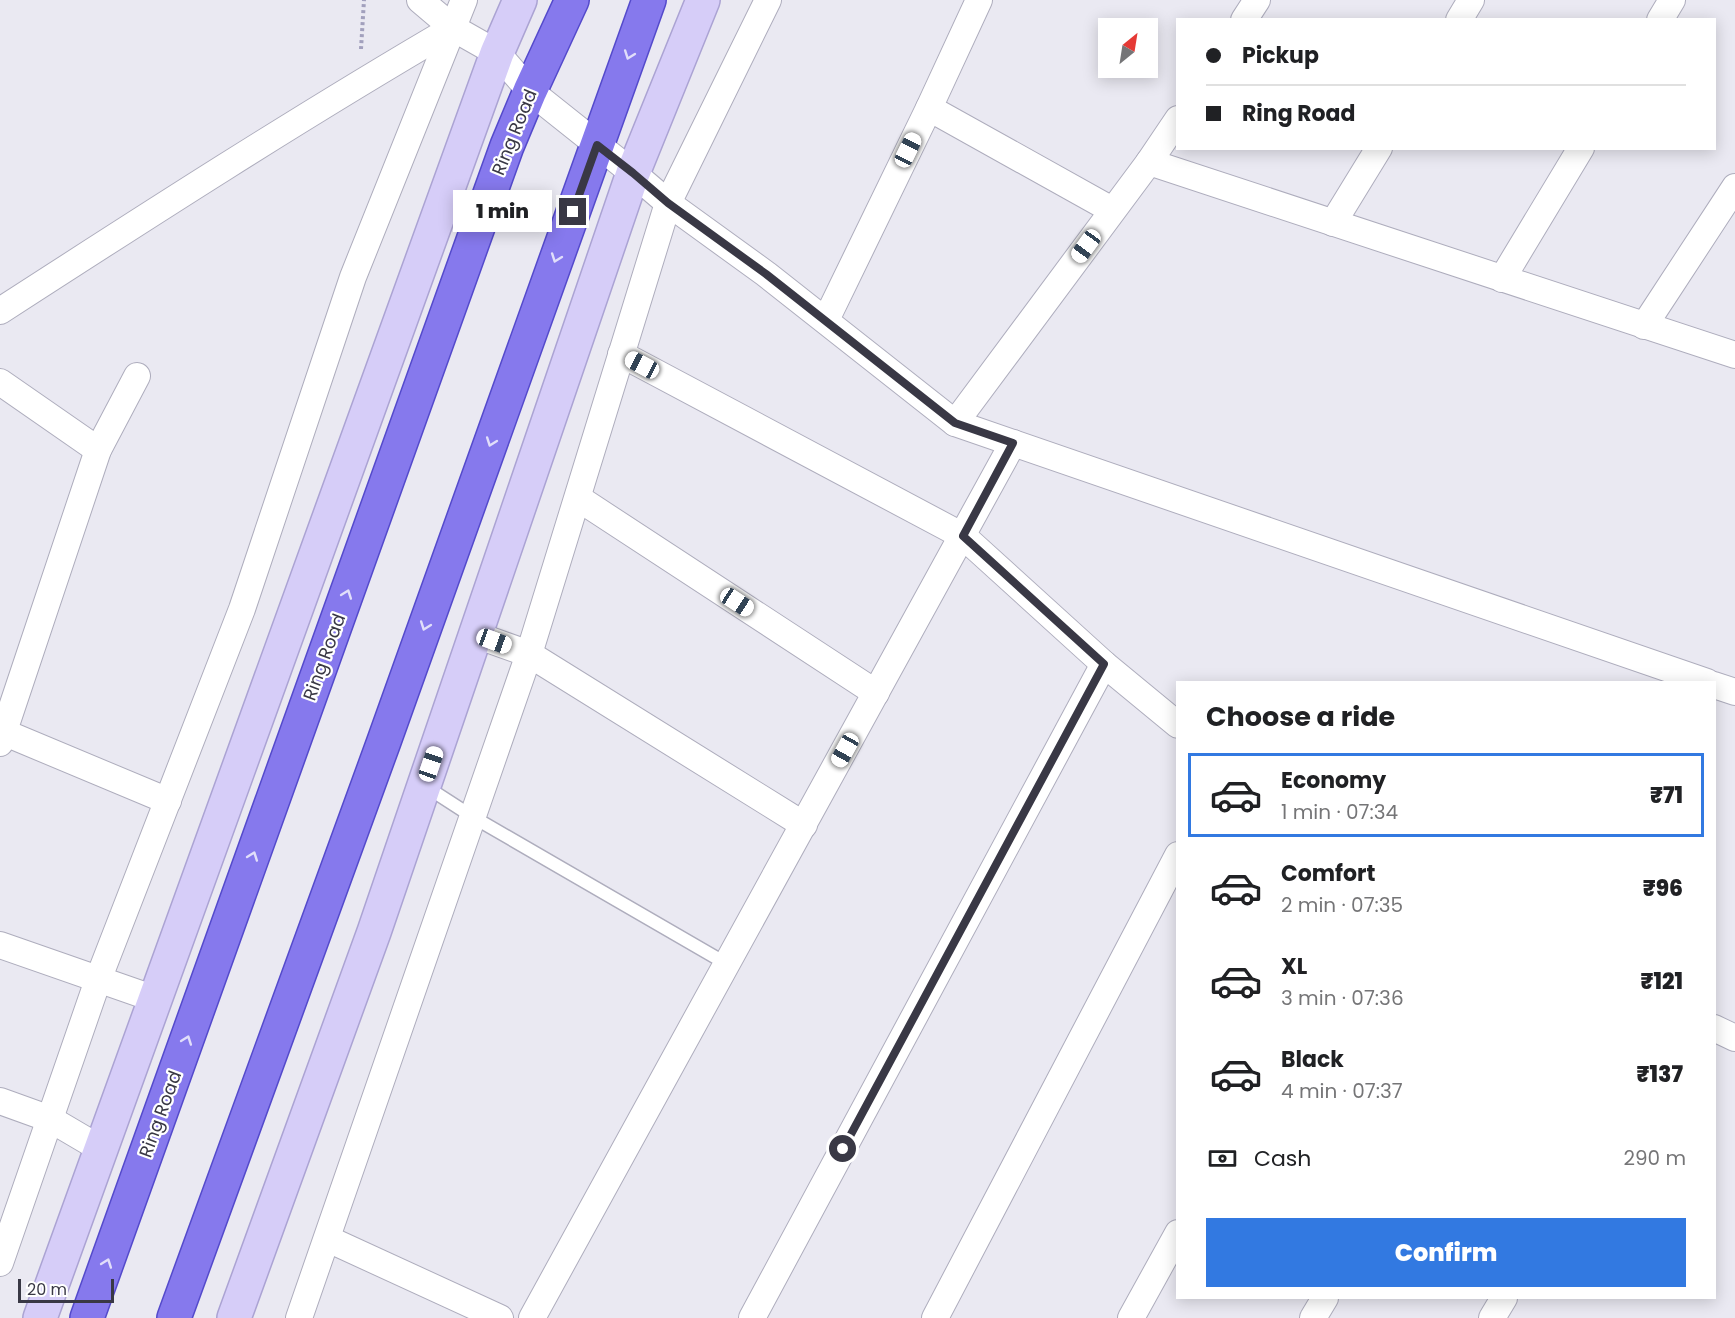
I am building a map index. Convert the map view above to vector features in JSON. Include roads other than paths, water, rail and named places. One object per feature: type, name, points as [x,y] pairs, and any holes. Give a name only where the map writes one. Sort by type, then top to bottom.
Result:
[{"type":"highway","name":"Ring Road","points":[[87,1318],[507,146],[572,0]]},
{"type":"highway","points":[[174,1318],[379,755],[649,0]]},
{"type":"street","points":[[420,0],[453,28],[497,53],[530,91],[668,203],[766,274],[955,423],[1704,681]]},
{"type":"street","points":[[0,1263],[98,980],[242,609],[353,277],[464,0]]},
{"type":"street","points":[[40,1318],[497,53],[520,0]]},
{"type":"street","points":[[234,1318],[374,932],[633,173],[703,0]]},
{"type":"street","points":[[299,1318],[530,654],[668,203],[768,0]]},
{"type":"street","points":[[826,320],[979,0]]},
{"type":"street","points":[[1245,18],[1257,0]]},
{"type":"street","points":[[1460,18],[1471,0]]},
{"type":"street","points":[[1661,18],[1672,0]]},
{"type":"street","points":[[0,311],[237,158],[453,28]]},
{"type":"street","points":[[929,108],[1112,210]]},
{"type":"street","points":[[955,423],[1149,162],[1176,122]]},
{"type":"street","points":[[1333,223],[1378,150]]},
{"type":"street","points":[[1502,279],[1580,150]]},
{"type":"street","points":[[1149,162],[1735,355]]},
{"type":"street","points":[[1644,326],[1735,187]]},
{"type":"street","points":[[621,354],[963,536],[1104,664],[1176,722]]},
{"type":"street","points":[[137,376],[98,450],[2,738],[168,801]]},
{"type":"street","points":[[0,382],[98,450]]},
{"type":"street","points":[[532,1318],[1013,443]]},
{"type":"street","points":[[578,498],[876,693]]},
{"type":"street","points":[[476,635],[530,654],[804,825]]},
{"type":"street","points":[[752,1318],[1104,664]]},
{"type":"street","points":[[1716,686],[1735,692]]},
{"type":"street","points":[[934,1318],[1176,859]]},
{"type":"street","points":[[0,945],[155,999]]},
{"type":"street","points":[[1716,1029],[1735,1038]]},
{"type":"street","points":[[0,1101],[50,1119],[101,1149]]},
{"type":"street","points":[[1131,1318],[1176,1237]]},
{"type":"street","points":[[328,1239],[500,1318]]},
{"type":"street","points":[[1314,1318],[1324,1299]]},
{"type":"street","points":[[1492,1318],[1503,1299]]},
{"type":"lane","points":[[424,786],[473,817],[727,964]]}]
